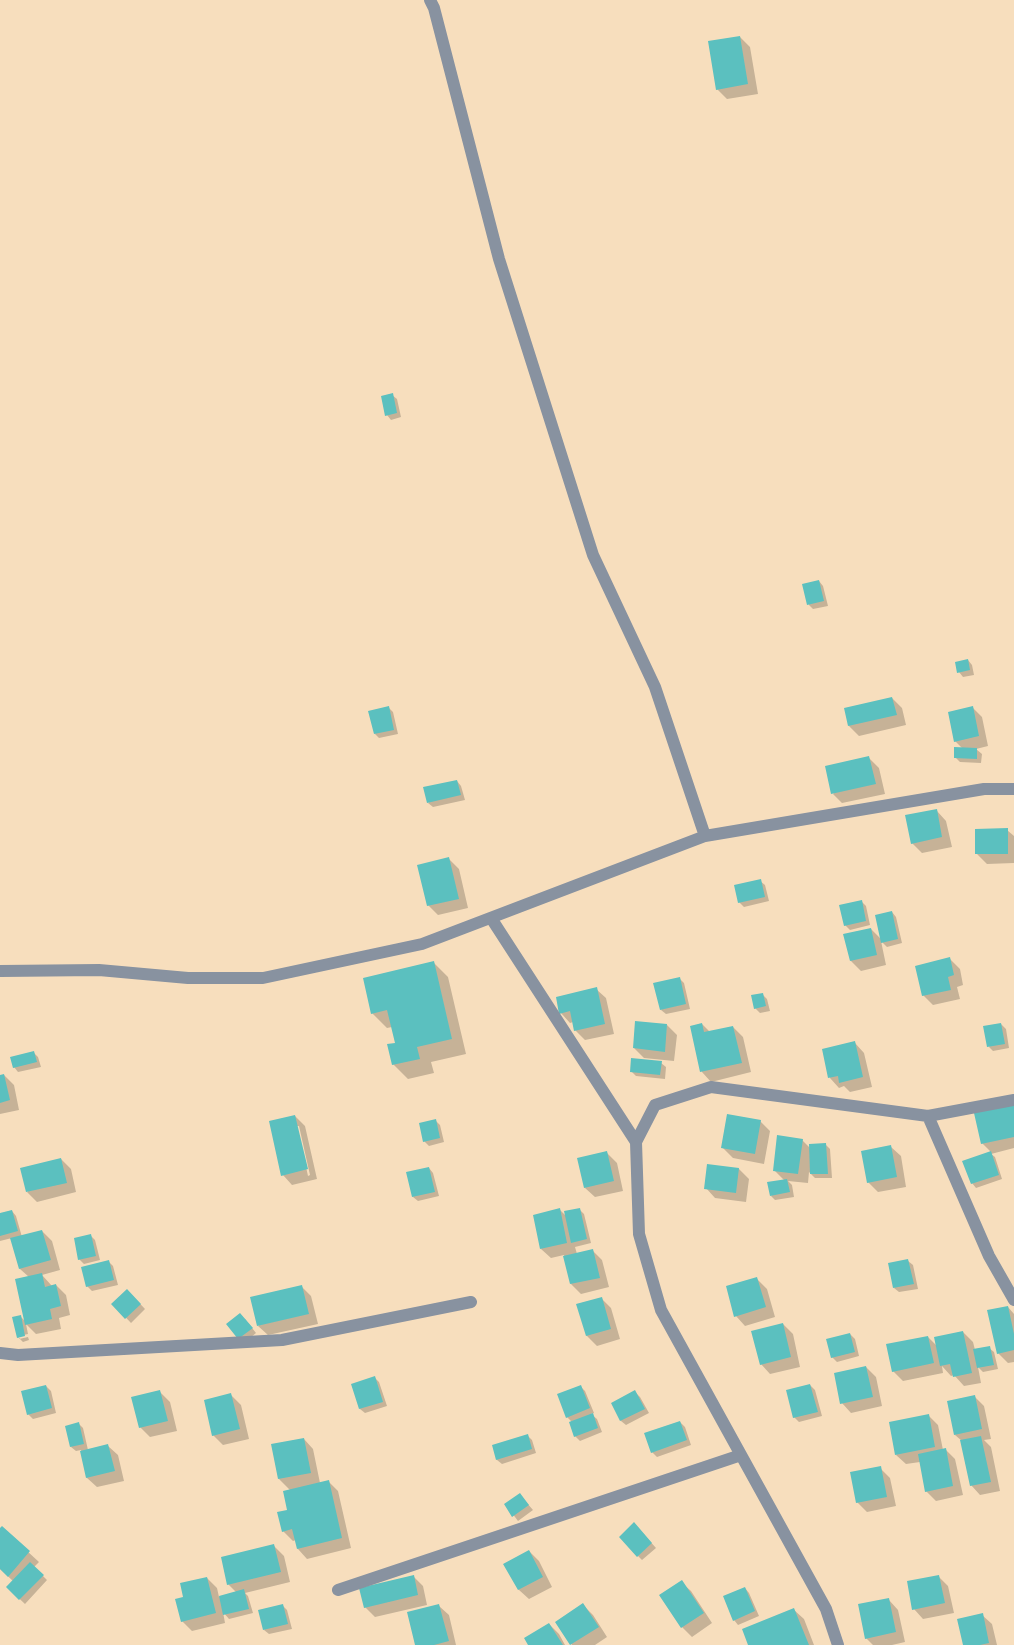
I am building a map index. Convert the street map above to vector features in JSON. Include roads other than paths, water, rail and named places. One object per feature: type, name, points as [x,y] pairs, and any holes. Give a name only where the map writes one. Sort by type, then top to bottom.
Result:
[{"type":"street","points":[[430,0],[434,8],[499,259],[593,555],[655,687],[706,836]]},
{"type":"street","points":[[0,970],[99,970],[188,978],[263,978],[422,944],[706,836],[984,789],[1014,789]]},
{"type":"street","points":[[491,918],[636,1142]]},
{"type":"street","points":[[838,1645],[826,1609],[661,1310],[639,1234],[636,1142],[655,1105],[711,1088],[928,1116],[1014,1100]]},
{"type":"street","points":[[928,1116],[989,1256],[1014,1300]]},
{"type":"street","points":[[0,1353],[18,1355],[282,1340],[471,1302]]},
{"type":"street","points":[[338,1590],[741,1454]]}]
